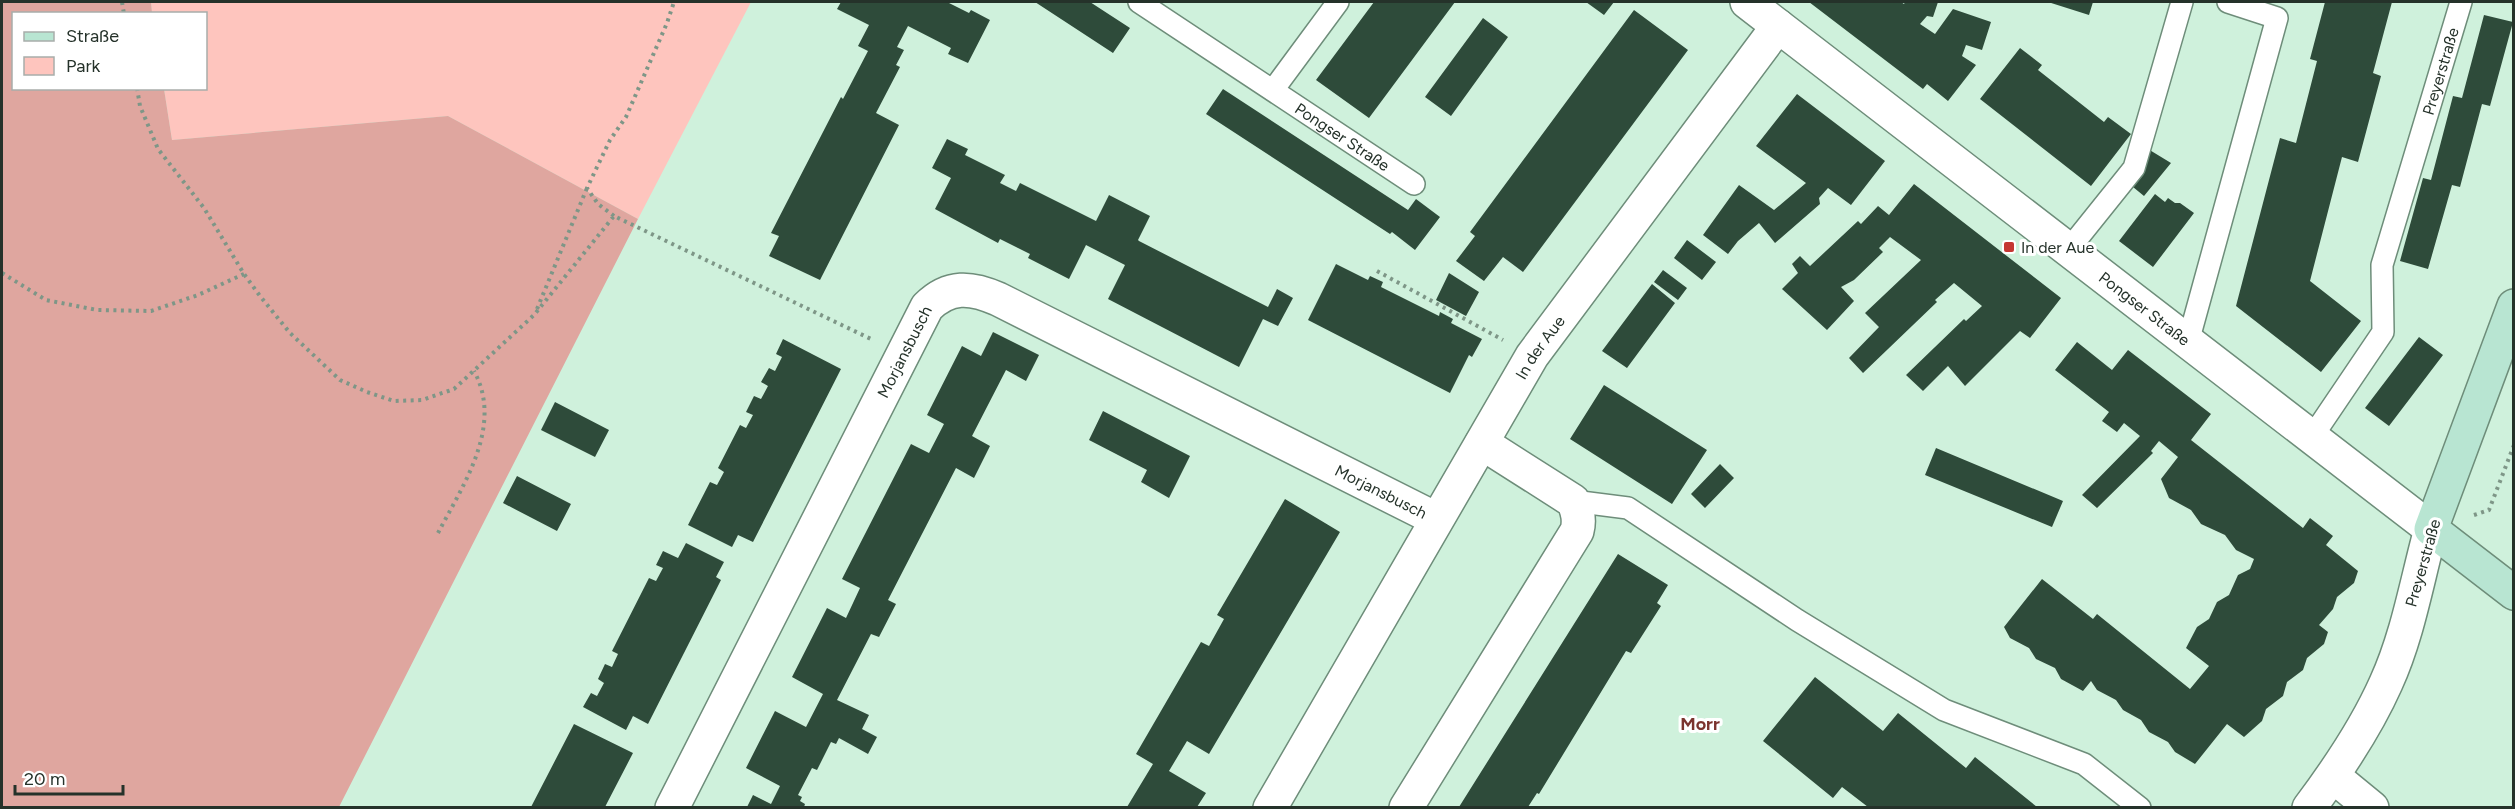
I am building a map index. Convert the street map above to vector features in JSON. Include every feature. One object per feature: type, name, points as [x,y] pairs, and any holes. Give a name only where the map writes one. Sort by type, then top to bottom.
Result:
[{"type":"main road","name":"Preyerstraße","points":[[2431,529],[2514,306]]},
{"type":"main road","name":"Pongser Straße","points":[[2431,529],[2514,593]]},
{"type":"street","name":"Pongser Straße","points":[[1747,2],[2431,529]]},
{"type":"street","name":"In der Aue","points":[[1278,804],[1436,519],[1532,356],[1778,26]]},
{"type":"street","name":"Morjansbusch","points":[[672,807],[927,307],[934,300],[957,289],[976,290],[998,299],[1436,519]]},
{"type":"street","points":[[1406,807],[1577,531],[1578,513],[1573,501],[1482,443]]},
{"type":"street","name":"Preyerstraße","points":[[2309,807],[2333,776],[2363,730],[2387,681],[2403,636],[2431,529]]},
{"type":"street","points":[[2333,776],[2372,807]]},
{"type":"lane","name":"Pongser Straße","points":[[1139,2],[1414,184]]},
{"type":"lane","points":[[1273,90],[1338,2]]},
{"type":"lane","points":[[2069,249],[2134,168],[2182,2]]},
{"type":"lane","points":[[2188,342],[2277,18],[2228,2]]},
{"type":"lane","name":"Preyerstraße","points":[[2312,437],[2383,332],[2382,265],[2461,2]]},
{"type":"lane","points":[[1573,501],[1628,508],[1797,620],[1944,710],[2084,764],[2140,807]]},
{"type":"path","points":[[534,315],[587,188],[610,140],[626,117],[674,2]]},
{"type":"path","points":[[137,90],[140,106],[158,149],[204,208],[244,274],[290,333],[340,380],[394,401],[422,400],[454,389],[534,315],[614,216]]},
{"type":"path","points":[[587,188],[598,204],[614,216],[903,354]]},
{"type":"path","points":[[1377,271],[1532,356]]},
{"type":"path","points":[[2,273],[46,300],[97,310],[151,311],[198,295],[244,274]]},
{"type":"path","points":[[438,533],[477,460],[482,438],[483,414],[480,383],[474,371]]},
{"type":"green space","points":[[151,2],[751,2],[638,219],[448,116],[172,140],[164,90],[207,90],[207,12],[152,12]]},
{"type":"shaded area","points":[[2,2],[151,2],[152,12],[12,12],[12,90],[164,90],[172,140],[448,116],[638,219],[339,807],[2,807]]},
{"type":"building","points":[[841,2],[947,2],[969,13],[971,10],[990,20],[968,63],[948,54],[951,48],[908,26],[897,47],[904,50],[896,65],[900,67],[876,113],[899,125],[820,280],[769,256],[779,236],[771,233],[841,97],[843,99],[868,51],[858,46],[869,25],[837,9]]},
{"type":"building","points":[[1035,2],[1090,2],[1130,28],[1113,53]]},
{"type":"building","points":[[1374,2],[1455,2],[1369,118],[1316,80]]},
{"type":"building","points":[[1586,2],[1614,2],[1604,15]]},
{"type":"building","points":[[1809,2],[1901,2],[1904,4],[1905,2],[1938,2],[1933,17],[1927,16],[1920,24],[1935,34],[1953,9],[1991,22],[1982,50],[1966,45],[1962,56],[1976,65],[1948,101],[1927,84],[1923,89]]},
{"type":"building","points":[[2048,2],[2093,2],[2089,15]]},
{"type":"building","points":[[2325,2],[2392,2],[2373,73],[2381,76],[2358,162],[2342,157],[2310,281],[2361,321],[2321,372],[2236,306],[2280,138],[2296,143],[2317,61],[2310,59]]},
{"type":"building","points":[[1634,10],[1688,50],[1523,272],[1503,257],[1484,281],[1456,261],[1475,236],[1470,232]]},
{"type":"building","points":[[2484,15],[2513,22],[2490,106],[2482,104],[2460,187],[2452,185],[2428,269],[2400,261],[2423,178],[2431,180],[2453,96],[2462,98]]},
{"type":"building","points":[[1483,18],[1508,37],[1451,116],[1425,97]]},
{"type":"building","points":[[2020,48],[2042,65],[2038,70],[2104,122],[2108,117],[2131,134],[2091,186],[1980,99]]},
{"type":"building","points":[[1223,89],[1408,210],[1416,199],[1440,217],[1415,250],[1392,232],[1390,234],[1206,114]]},
{"type":"building","points":[[1797,94],[1885,161],[1851,205],[1828,188],[1819,198],[1820,204],[1775,243],[1759,223],[1738,241],[1728,254],[1703,235],[1739,185],[1774,210],[1806,183],[1756,146]]},
{"type":"building","points":[[947,139],[968,149],[965,155],[1005,175],[1000,183],[1016,191],[1020,183],[1096,221],[1109,195],[1150,216],[1139,241],[1268,307],[1277,289],[1293,298],[1278,326],[1263,319],[1239,367],[1108,299],[1125,265],[1086,245],[1069,279],[1028,258],[1030,254],[1000,239],[998,243],[935,209],[951,178],[932,168]]},
{"type":"building","points":[[2148,149],[2171,163],[2144,196],[2133,187],[2141,177]]},
{"type":"building","points":[[1914,184],[2061,298],[2030,338],[2020,331],[1965,386],[1948,366],[1923,391],[1906,375],[1964,319],[1966,321],[1982,306],[1954,283],[1863,373],[1849,358],[1879,327],[1865,313],[1921,260],[1890,237],[1879,248],[1883,252],[1854,280],[1841,287],[1854,301],[1827,330],[1782,289],[1798,273],[1792,264],[1800,256],[1810,266],[1858,221],[1861,224],[1878,206],[1889,215]]},
{"type":"building","points":[[2155,194],[2165,202],[2168,198],[2175,203],[2180,203],[2194,213],[2153,267],[2119,241]]},
{"type":"building","points":[[1687,240],[1716,262],[1702,280],[1674,258]]},
{"type":"building","points":[[1336,264],[1368,280],[1370,276],[1383,282],[1381,287],[1439,316],[1440,312],[1453,319],[1451,323],[1482,339],[1472,357],[1469,355],[1450,393],[1308,320]]},
{"type":"building","points":[[1663,270],[1687,288],[1678,300],[1654,282]]},
{"type":"building","points":[[1449,273],[1479,292],[1466,316],[1436,300]]},
{"type":"building","points":[[1652,284],[1675,303],[1627,368],[1602,351]]},
{"type":"building","points":[[993,332],[1039,355],[1026,381],[1006,370],[972,436],[990,446],[974,478],[956,468],[888,600],[896,604],[879,637],[871,634],[837,700],[869,715],[862,729],[877,737],[868,754],[839,738],[836,744],[831,742],[817,770],[812,768],[798,795],[802,797],[800,801],[805,804],[804,807],[747,807],[753,795],[771,804],[780,786],[746,768],[775,711],[806,727],[823,694],[792,677],[827,608],[846,618],[860,588],[842,579],[911,444],[929,453],[944,424],[927,415],[962,346],[981,356]]},
{"type":"building","points":[[2419,337],[2443,355],[2389,426],[2365,408]]},
{"type":"building","points":[[783,339],[841,369],[753,542],[738,535],[732,547],[688,525],[710,482],[717,485],[724,472],[718,468],[740,425],[746,428],[753,415],[746,412],[754,396],[761,399],[768,386],[761,382],[769,368],[775,371],[782,357],[776,354]]},
{"type":"building","points":[[2077,342],[2112,370],[2128,350],[2211,414],[2191,440],[2303,528],[2310,518],[2333,536],[2326,545],[2358,571],[2354,583],[2337,597],[2333,609],[2319,625],[2328,632],[2324,644],[2307,658],[2303,670],[2287,682],[2283,696],[2266,709],[2262,721],[2244,737],[2227,724],[2195,764],[2175,752],[2168,742],[2149,732],[2141,720],[2123,710],[2116,700],[2097,690],[2091,681],[2083,691],[2061,679],[2055,668],[2036,659],[2029,648],[2010,638],[2004,627],[2042,579],[2093,619],[2097,614],[2190,689],[2209,666],[2186,648],[2197,627],[2209,619],[2217,602],[2229,595],[2238,575],[2250,569],[2254,559],[2236,550],[2225,535],[2201,524],[2191,510],[2169,498],[2161,479],[2178,457],[2159,441],[2151,451],[2153,453],[2097,508],[2082,495],[2140,436],[2124,423],[2117,432],[2102,421],[2109,412],[2055,370]]},
{"type":"building","points":[[1604,385],[1707,450],[1672,504],[1570,439]]},
{"type":"building","points":[[555,402],[609,430],[595,457],[541,430]]},
{"type":"building","points":[[1103,411],[1190,456],[1169,498],[1141,482],[1147,470],[1089,440]]},
{"type":"building","points":[[1936,448],[2063,501],[2052,527],[1925,475]]},
{"type":"building","points":[[1720,464],[1734,478],[1705,508],[1691,494]]},
{"type":"building","points":[[517,476],[571,504],[557,531],[503,503]]},
{"type":"building","points":[[1285,499],[1340,532],[1209,754],[1187,741],[1169,771],[1206,793],[1197,807],[1127,807],[1153,764],[1136,754],[1201,642],[1209,646],[1224,619],[1217,615]]},
{"type":"building","points":[[686,543],[724,562],[716,577],[721,580],[648,724],[633,716],[626,730],[583,707],[591,693],[597,696],[604,683],[598,679],[605,664],[612,667],[618,654],[612,651],[649,578],[656,581],[663,568],[656,565],[663,551],[678,558]]},
{"type":"building","points":[[1618,554],[1668,585],[1657,603],[1661,606],[1631,653],[1626,651],[1539,794],[1537,793],[1528,807],[1459,807]]},
{"type":"building","points":[[1815,677],[1883,731],[1898,713],[1966,768],[1975,757],[2037,807],[1868,807],[1842,787],[1833,798],[1763,741]]},
{"type":"building","points":[[574,724],[633,753],[605,807],[531,807]]},
{"type":"place","name":"In der Aue","points":[[2009,247]]},
{"type":"district","name":"Morr","points":[[1700,724]]}]
